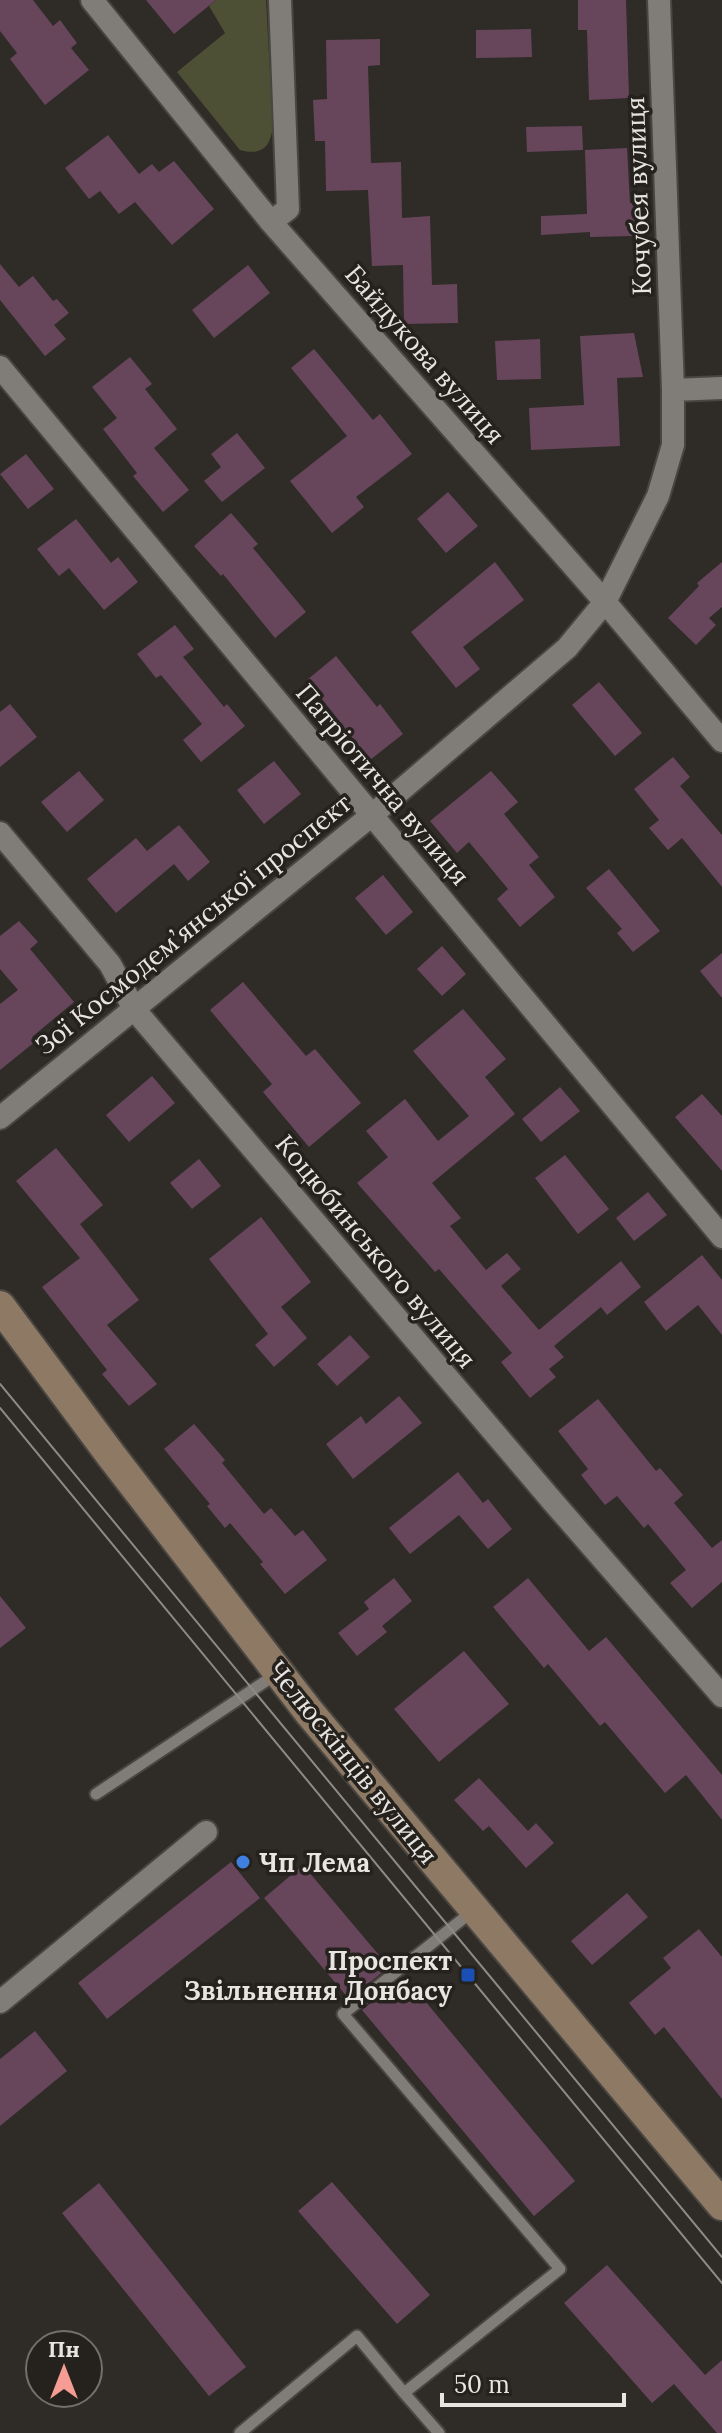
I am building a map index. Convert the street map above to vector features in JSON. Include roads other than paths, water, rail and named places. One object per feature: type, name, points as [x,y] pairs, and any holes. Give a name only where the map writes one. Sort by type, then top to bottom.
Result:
[{"type":"main road","name":"Челюскінців вулиця","points":[[0,1306],[309,1712],[722,2205]]},
{"type":"street","name":"Байдукова вулиця","points":[[92,0],[271,222],[605,602],[722,741]]},
{"type":"street","points":[[271,222],[288,209],[280,0]]},
{"type":"street","name":"Кочубея вулиця","points":[[659,0],[673,390]]},
{"type":"street","name":"Патріотична вулиця","points":[[0,367],[722,1237]]},
{"type":"street","points":[[673,390],[722,388]]},
{"type":"street","name":"Зої Космодем’янської проспект","points":[[0,1118],[372,815],[567,648],[605,602],[658,496],[673,445],[673,390]]},
{"type":"street","name":"Коцюбинського вулиця","points":[[0,833],[110,964],[134,1009],[722,1696]]},
{"type":"street","points":[[0,2002],[206,1832]]},
{"type":"lane","points":[[96,1794],[278,1672]]},
{"type":"lane","points":[[404,2393],[560,2269],[343,2014],[475,1910]]},
{"type":"lane","points":[[240,2433],[357,2336],[439,2433]]},
{"type":"tram line","points":[[0,1384],[722,2257]]},
{"type":"tram line","points":[[0,1408],[722,2283]]},
{"type":"place","name":"Чп Лема","points":[[243,1862]]},
{"type":"place","name":"Проспект Звільнення Донбасу","points":[[468,1975]]}]
